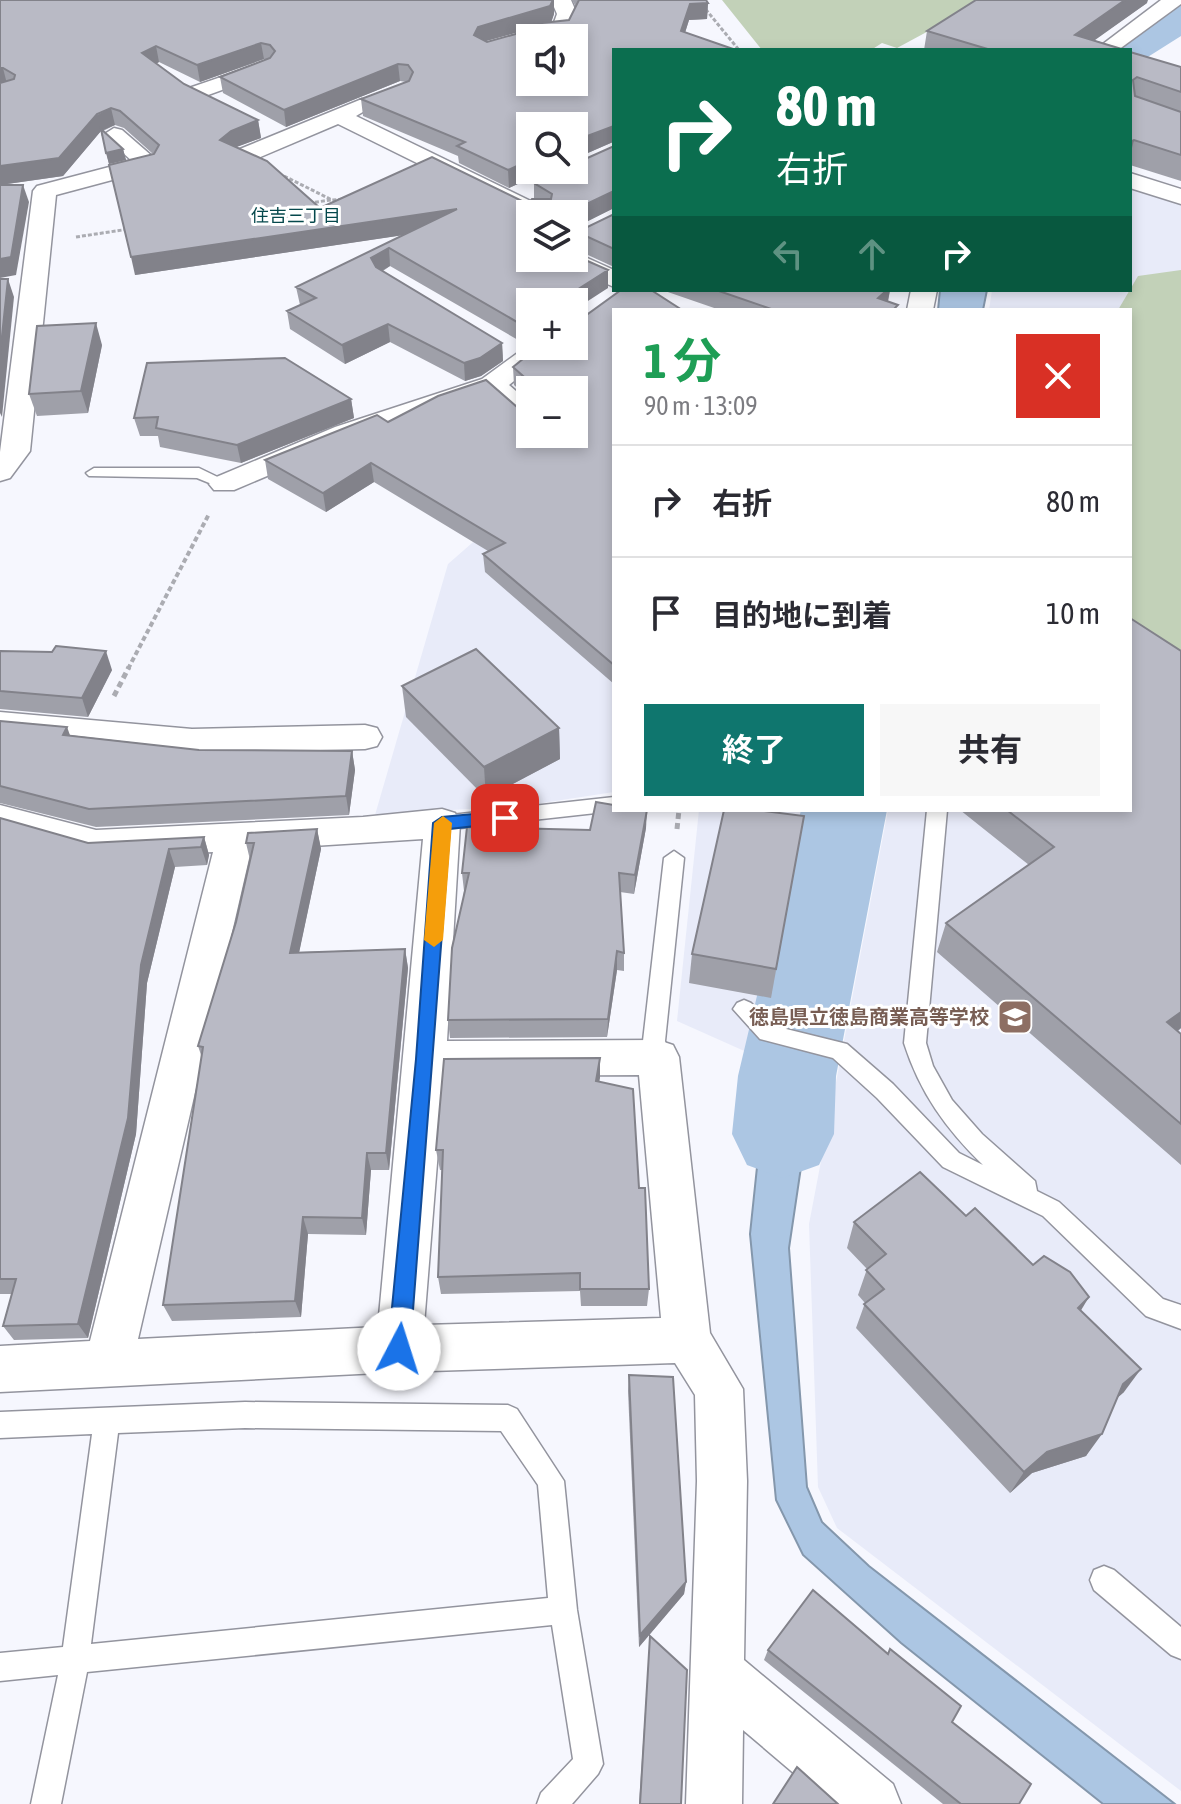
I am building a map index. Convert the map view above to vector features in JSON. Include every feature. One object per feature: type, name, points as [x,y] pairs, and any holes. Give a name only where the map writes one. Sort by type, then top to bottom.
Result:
[{"type":"street","points":[[561,0],[567,14],[564,24]]},
{"type":"street","points":[[1108,48],[1174,0]]},
{"type":"street","points":[[197,93],[273,72],[239,55]]},
{"type":"street","points":[[171,79],[222,106]]},
{"type":"street","points":[[243,156],[388,96]]},
{"type":"street","points":[[338,116],[516,204]]},
{"type":"street","points":[[260,125],[285,138]]},
{"type":"street","points":[[15,193],[45,191],[149,163],[114,135]]},
{"type":"street","points":[[1132,181],[1181,197]]},
{"type":"street","points":[[508,200],[535,188]]},
{"type":"street","points":[[0,472],[16,451],[23,285],[39,242],[45,191]]},
{"type":"street","points":[[588,267],[612,278]]},
{"type":"street","points":[[498,343],[516,348]]},
{"type":"street","points":[[224,484],[345,433],[492,385],[526,360]]},
{"type":"street","points":[[492,385],[516,405]]},
{"type":"street","points":[[0,724],[192,741],[365,737]]},
{"type":"street","points":[[0,818],[96,844],[235,839],[442,823],[399,1349]]},
{"type":"street","points":[[108,1364],[235,839]]},
{"type":"street","points":[[425,1059],[658,1057],[687,1340],[719,1389],[722,1481],[714,1804]]},
{"type":"street","points":[[0,1369],[399,1349],[687,1340]]},
{"type":"street","points":[[717,1672],[873,1804]]},
{"type":"lane","points":[[94,473],[199,473],[224,484]]},
{"type":"lane","points":[[442,823],[612,804]]},
{"type":"lane","points":[[937,812],[915,1043],[922,1071],[951,1120],[1155,1308],[1181,1317]]},
{"type":"lane","points":[[658,1057],[654,1041],[674,858]]},
{"type":"lane","points":[[744,1009],[768,1033],[839,1050],[885,1091],[951,1160],[1051,1209]]},
{"type":"lane","points":[[0,1425],[245,1415],[508,1418],[551,1481],[563,1610],[588,1764],[552,1804]]},
{"type":"lane","points":[[46,1804],[75,1660],[107,1421]]},
{"type":"lane","points":[[1104,1580],[1181,1645]]},
{"type":"lane","points":[[0,1667],[563,1610]]},
{"type":"path","points":[[698,0],[737,48]]},
{"type":"path","points":[[301,204],[332,200]]},
{"type":"path","points":[[39,242],[132,229]]},
{"type":"path","points":[[95,733],[224,484]]},
{"type":"shaded area","name":"徳島県立徳島商業高等学校","points":[[1132,188],[1181,204],[1181,1791],[837,1528],[818,1487],[809,1224],[888,812],[1132,812],[1132,308],[989,308],[992,292],[1132,292]]},
{"type":"shaded area","points":[[612,410],[612,792],[529,805],[375,815],[448,564],[580,448],[588,448],[588,440]]},
{"type":"shaded area","name":"徳島県立徳島商業高等学校","points":[[699,812],[818,812],[760,1058],[677,1021]]},
{"type":"green space","points":[[722,0],[986,0],[897,48],[882,43],[874,48],[760,48]]},
{"type":"green space","points":[[1181,270],[1181,660],[1132,627],[1132,308],[1119,308],[1129,292],[1132,292],[1138,276]]},
{"type":"water","points":[[940,292],[987,292],[983,308],[938,308]]},
{"type":"water","points":[[824,812],[874,812],[845,958],[798,954],[812,897]]},
{"type":"water","points":[[782,1008],[834,1021],[816,1066],[789,1248],[807,1487],[822,1522],[869,1566],[1175,1804],[1103,1804],[901,1643],[803,1555],[776,1500],[750,1234],[761,1129]]},
{"type":"building","points":[[0,0],[553,0],[550,6],[478,27],[474,35],[487,42],[516,34],[516,96],[588,96],[588,24],[533,24],[569,20],[579,0],[706,0],[708,3],[690,4],[681,31],[730,48],[612,48],[612,127],[588,136],[588,112],[516,112],[516,166],[508,170],[457,146],[465,142],[361,99],[409,81],[413,72],[408,65],[398,64],[284,110],[220,77],[270,58],[275,51],[270,45],[261,43],[197,65],[156,46],[142,53],[184,84],[258,120],[231,131],[220,140],[267,161],[320,208],[432,157],[520,200],[516,200],[516,272],[588,272],[588,261],[608,270],[580,288],[516,288],[516,321],[389,248],[371,258],[376,267],[502,343],[480,358],[464,363],[388,324],[342,345],[287,311],[316,298],[296,287],[457,209],[131,257],[109,165],[154,154],[159,145],[120,111],[111,108],[97,114],[59,158],[0,166],[0,83],[14,79],[15,75],[0,68]]},
{"type":"building","points":[[976,0],[1125,0],[1075,35],[1118,48],[984,48],[927,31]]},
{"type":"building","points":[[1132,53],[1181,67],[1181,92],[1137,77],[1133,80],[1135,96],[1181,112],[1181,155],[1134,140]]},
{"type":"building","points":[[101,129],[123,149],[106,153]]},
{"type":"building","points":[[612,147],[612,192],[588,203],[588,200],[531,200],[551,199],[552,194],[536,184],[588,184],[588,158]]},
{"type":"building","points":[[0,185],[23,185],[11,257],[0,259]]},
{"type":"building","points":[[612,215],[612,248],[588,237],[588,227]]},
{"type":"building","points":[[0,279],[8,279],[0,355]]},
{"type":"building","points":[[618,292],[654,292],[679,308],[612,308],[612,663],[483,554],[505,543],[371,463],[323,493],[265,460],[377,415],[388,422],[438,396],[486,380],[516,406],[516,448],[588,448],[588,376],[523,376],[513,367],[522,360],[588,360],[588,314]]},
{"type":"building","points":[[722,292],[885,292],[878,298],[898,305],[895,308],[768,308]]},
{"type":"building","points":[[96,323],[81,391],[29,394],[37,326]]},
{"type":"building","points":[[285,358],[351,399],[237,445],[156,428],[158,417],[134,418],[147,363]]},
{"type":"building","points":[[1132,619],[1181,651],[1181,1012],[1167,1022],[1181,1034],[1181,1124],[946,923],[1054,847],[1010,812],[1132,812]]},
{"type":"building","points":[[56,646],[106,651],[82,698],[0,691],[0,651],[52,652]]},
{"type":"building","points":[[476,649],[559,728],[484,767],[402,686]]},
{"type":"building","points":[[0,721],[67,727],[63,735],[199,750],[352,751],[346,796],[89,809],[0,786]]},
{"type":"building","points":[[596,802],[612,805],[612,812],[647,812],[635,875],[619,873],[624,953],[617,951],[608,1019],[448,1020],[452,948],[469,873],[462,873],[467,827],[590,830]]},
{"type":"building","points":[[724,812],[773,812],[804,816],[776,969],[692,954]]},
{"type":"building","points":[[0,818],[88,843],[204,837],[201,847],[169,849],[141,965],[128,1118],[78,1324],[3,1326],[16,1279],[0,1279]]},
{"type":"building","points":[[317,829],[290,953],[405,949],[386,1153],[367,1153],[362,1218],[303,1217],[295,1301],[163,1305],[203,1047],[198,1046],[236,922],[254,843],[246,843],[248,833]]},
{"type":"building","points":[[600,1058],[596,1081],[633,1089],[639,1188],[645,1188],[649,1289],[580,1289],[580,1273],[438,1277],[443,1150],[436,1150],[444,1059]]},
{"type":"building","points":[[920,1172],[966,1216],[975,1208],[1033,1265],[1044,1256],[1070,1272],[1089,1297],[1078,1308],[1141,1369],[1123,1384],[1102,1434],[1047,1452],[1024,1472],[864,1304],[884,1289],[866,1270],[886,1254],[854,1222]]},
{"type":"building","points":[[629,1375],[673,1377],[686,1582],[640,1635]]},
{"type":"building","points":[[813,1590],[888,1654],[890,1649],[961,1706],[952,1722],[1031,1784],[1019,1804],[961,1804],[768,1650]]},
{"type":"building","points":[[650,1636],[687,1670],[681,1804],[640,1804]]},
{"type":"building","points":[[797,1767],[838,1804],[773,1804]]},
{"type":"waterway","points":[[1129,48],[1181,15]]},
{"type":"waterway","points":[[783,1134],[787,1076],[844,812]]},
{"type":"slow traffic","points":[[434,940],[443,823]]},
{"type":"place","name":"徳島県立徳島商業高等学校","points":[[1015,1017]]},
{"type":"district","name":"住吉三丁目","points":[[296,216]]},
{"type":"route","points":[[399,1349],[442,823],[505,818]]}]
